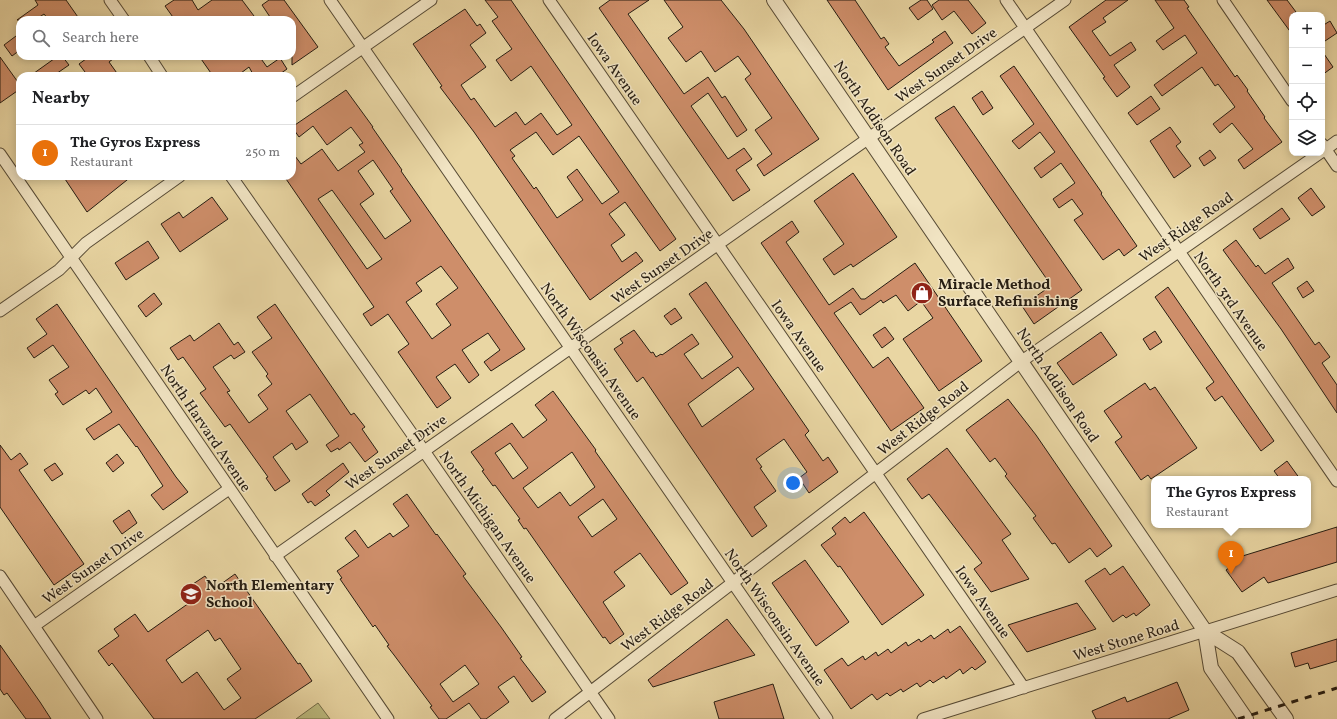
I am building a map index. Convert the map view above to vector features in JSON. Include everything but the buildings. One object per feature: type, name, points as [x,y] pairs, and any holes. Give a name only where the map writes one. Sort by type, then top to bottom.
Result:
[{"type":"street","points":[[110,0],[121,16]]},
{"type":"street","name":"North Wisconsin Avenue","points":[[330,0],[827,719]]},
{"type":"street","points":[[296,94],[431,0]]},
{"type":"street","name":"Iowa Avenue","points":[[549,0],[1024,688]]},
{"type":"street","name":"North Addison Road","points":[[774,0],[1205,631],[1238,652],[1286,719]]},
{"type":"street","name":"North 3rd Avenue","points":[[1006,0],[1337,481]]},
{"type":"street","name":"West Sunset Drive","points":[[275,556],[1064,0]]},
{"type":"street","points":[[1223,0],[1289,96]]},
{"type":"street","points":[[152,60],[159,72]]},
{"type":"street","name":"West Ridge Road","points":[[1325,147],[1337,141]]},
{"type":"street","points":[[1325,152],[1337,166]]},
{"type":"street","name":"North Harvard Avenue","points":[[0,154],[16,177]]},
{"type":"street","name":"West Ridge Road","points":[[555,719],[1022,361],[1312,156]]},
{"type":"street","name":"North Harvard Avenue","points":[[18,180],[388,719]]},
{"type":"street","points":[[0,311],[59,270],[86,243],[174,180]]},
{"type":"street","name":"North Michigan Avenue","points":[[234,180],[424,451],[609,719]]},
{"type":"street","name":"West Sunset Drive","points":[[34,626],[229,489]]},
{"type":"street","points":[[0,576],[97,719]]},
{"type":"street","name":"West Stone Road","points":[[923,719],[1337,590]]},
{"type":"street","name":"North Addison Road","points":[[1205,631],[1211,668],[1246,719]]},
{"type":"shaded area","points":[[318,703],[330,719],[296,719]]},
{"type":"railway","points":[[1238,719],[1337,688]]},
{"type":"place","name":"Miracle Method Surface Refinishing","points":[[922,293]]},
{"type":"place","name":"The Gyros Express","points":[[1231,574]]},
{"type":"place","name":"North Elementary School","points":[[191,594]]}]
